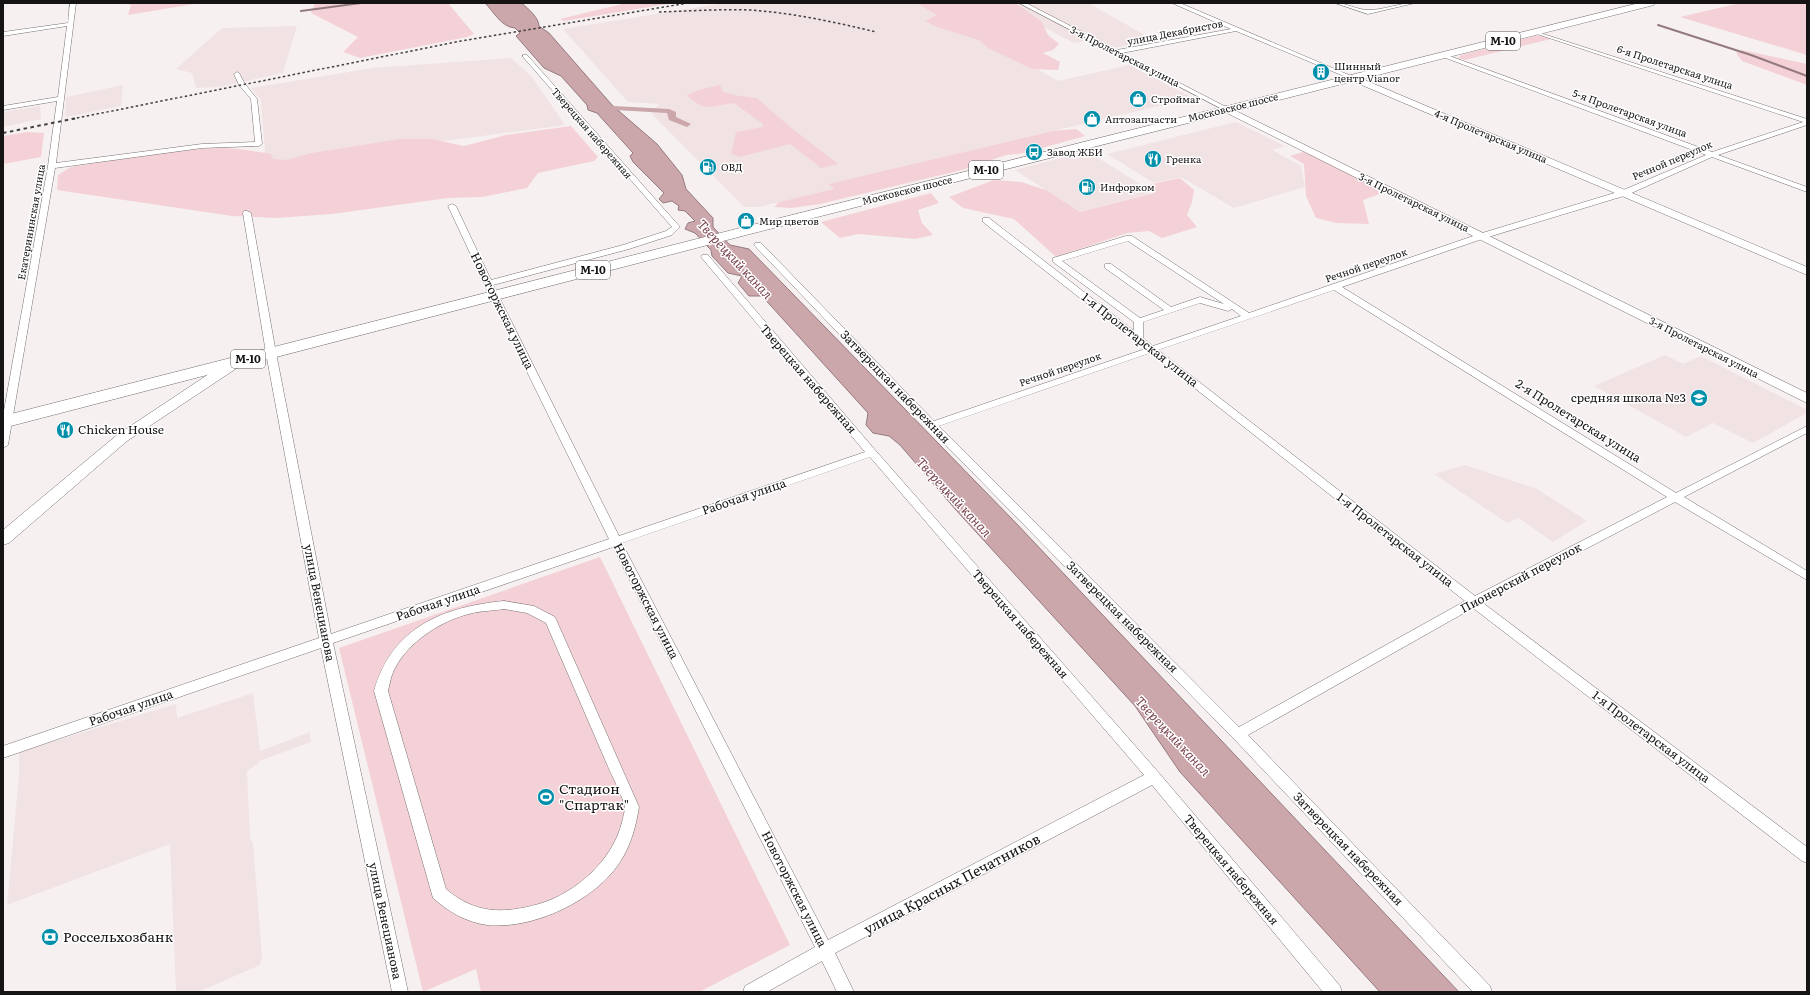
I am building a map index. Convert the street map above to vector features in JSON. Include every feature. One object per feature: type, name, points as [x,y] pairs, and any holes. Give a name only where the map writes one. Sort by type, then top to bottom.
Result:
[{"type":"highway","name":"Московское шоссе","points":[[490,289],[694,244],[1651,3]]},
{"type":"highway","name":"М-10","points":[[5,421],[235,363],[490,289]]},
{"type":"street","name":"Екатерининская улица","points":[[3,444],[5,421],[52,166],[73,3]]},
{"type":"street","name":"3-я Пролетарская улица","points":[[1022,3],[1226,109],[1807,399]]},
{"type":"street","name":"4-я Пролетарская улица","points":[[1175,3],[1624,192],[1807,271]]},
{"type":"street","points":[[1338,3],[1368,12],[1412,3]]},
{"type":"street","points":[[3,34],[71,24]]},
{"type":"street","name":"улица Декабристов","points":[[1116,52],[1237,29]]},
{"type":"street","name":"6-я Пролетарская улица","points":[[1536,32],[1807,122]]},
{"type":"street","name":"Тверецкая набережная","points":[[490,289],[669,233],[676,227],[525,56]]},
{"type":"street","name":"5-я Пролетарская улица","points":[[1445,56],[1714,154],[1807,190]]},
{"type":"street","points":[[52,166],[202,146],[259,144],[254,100],[242,85],[237,74]]},
{"type":"street","points":[[3,108],[61,98]]},
{"type":"street","name":"Речной переулок","points":[[932,425],[1482,236],[1624,192],[1714,154],[1807,122]]},
{"type":"street","name":"Новоторжская улица","points":[[452,206],[490,289],[616,542],[846,992]]},
{"type":"street","name":"улица Венецианова","points":[[247,213],[271,353],[326,641],[400,992]]},
{"type":"street","name":"1-я Пролетарская улица","points":[[986,220],[1474,602],[1807,856]]},
{"type":"street","points":[[1139,321],[1056,260],[1129,238],[1248,316]]},
{"type":"street","name":"Затверецкая набережная","points":[[758,245],[932,425],[1238,734],[1484,992]]},
{"type":"street","name":"Тверецкая набережная","points":[[705,257],[872,453],[1154,777],[1334,992]]},
{"type":"street","points":[[1108,266],[1170,310]]},
{"type":"street","name":"2-я Пролетарская улица","points":[[1336,287],[1675,497],[1807,576]]},
{"type":"street","points":[[1139,321],[1200,300],[1238,310]]},
{"type":"street","points":[[1138,339],[1139,321]]},
{"type":"street","points":[[3,539],[122,438],[235,363]]},
{"type":"street","name":"Пионерский переулок","points":[[1238,734],[1474,602],[1807,429]]},
{"type":"street","name":"Рабочая улица","points":[[3,752],[872,453]]},
{"type":"street","points":[[504,605],[530,609],[551,620],[632,807],[628,832],[617,855],[594,881],[568,900],[530,915],[500,918],[470,913],[452,905],[439,893],[381,691],[384,676],[392,661],[407,643],[427,628],[450,616],[475,608],[504,605]]},
{"type":"street","name":"улица Красных Печатников","points":[[751,992],[825,950],[1154,777]]},
{"type":"shaded area","points":[[122,3],[200,3],[128,15],[131,5]]},
{"type":"shaded area","points":[[315,3],[448,3],[474,34],[467,37],[360,58],[343,52],[358,37],[311,13]]},
{"type":"shaded area","points":[[626,3],[674,3],[564,21],[560,19]]},
{"type":"shaded area","points":[[724,3],[921,3],[1058,81],[1129,65],[1193,98],[828,184],[834,189],[759,207],[744,207],[651,113],[659,104],[628,102],[563,29]]},
{"type":"shaded area","points":[[916,3],[1015,3],[1041,21],[1048,35],[1059,44],[1053,50],[1043,53],[1060,62],[1058,70],[1032,69],[988,48],[979,40],[937,27],[925,21],[937,15]]},
{"type":"shaded area","points":[[997,3],[1088,3],[1154,40],[1103,50],[1084,41],[1074,43]]},
{"type":"shaded area","points":[[1740,3],[1807,3],[1807,55],[1680,17]]},
{"type":"shaded area","points":[[297,26],[283,73],[219,87],[196,88],[192,73],[176,69],[222,28]]},
{"type":"shaded area","points":[[1539,35],[1551,39],[1465,60],[1458,58],[1461,55]]},
{"type":"shaded area","points":[[1742,50],[1807,64],[1807,85],[1742,61],[1736,53]]},
{"type":"shaded area","points":[[511,58],[532,77],[565,125],[266,165],[261,100],[251,88],[373,68]]},
{"type":"shaded area","points":[[123,85],[121,106],[65,117],[66,97]]},
{"type":"shaded area","points":[[720,85],[723,92],[757,98],[789,126],[838,164],[821,168],[790,144],[740,157],[731,154],[736,132],[763,127],[763,124],[734,103],[709,107],[693,101],[687,95],[699,90]]},
{"type":"shaded area","points":[[40,106],[41,119],[3,127],[3,112]]},
{"type":"shaded area","points":[[1236,122],[1285,146],[1272,150],[1301,166],[1305,187],[1234,208],[1181,177],[1154,183],[1107,154]]},
{"type":"shaded area","points":[[571,126],[598,157],[594,161],[538,173],[527,188],[482,197],[448,198],[332,214],[276,218],[232,216],[57,190],[58,175],[71,167],[162,153],[217,148],[271,154],[273,159],[286,160],[312,153],[400,139],[432,139],[464,146],[506,135]]},
{"type":"shaded area","points":[[1076,129],[1085,136],[1024,153],[1006,155],[962,170],[820,204],[791,208],[774,207],[779,202],[834,189],[828,184],[1053,131]]},
{"type":"shaded area","points":[[28,132],[44,133],[41,157],[3,164],[3,136]]},
{"type":"shaded area","points":[[1087,151],[1155,192],[1080,212],[1015,170]]},
{"type":"shaded area","points":[[1303,152],[1364,180],[1382,193],[1363,200],[1369,224],[1337,223],[1316,218],[1306,196],[1304,164],[1290,156]]},
{"type":"shaded area","points":[[1180,178],[1194,190],[1192,202],[1187,215],[1197,227],[1162,238],[1149,231],[1127,233],[1056,257],[1014,219],[963,208],[949,197],[994,180],[1021,182],[1046,190],[1080,212],[1154,193],[1143,186]]},
{"type":"shaded area","points":[[931,193],[939,203],[918,210],[922,223],[933,235],[915,239],[858,234],[840,238],[821,222]]},
{"type":"shaded area","name":"средняя школа №3","points":[[1665,355],[1683,364],[1701,356],[1807,410],[1807,413],[1753,443],[1713,423],[1686,437],[1594,386]]},
{"type":"shaded area","points":[[1465,465],[1537,489],[1587,521],[1553,542],[1519,518],[1507,523],[1434,474]]},
{"type":"shaded area","name":"Стадион \"Спартак\"","points":[[600,557],[790,945],[699,992],[481,992],[476,969],[423,992],[339,648]]},
{"type":"shaded area","points":[[253,693],[260,751],[310,732],[311,742],[259,761],[259,763],[247,771],[250,839],[253,843],[262,957],[260,965],[198,992],[176,991],[170,844],[7,905],[19,775],[19,752],[176,704],[177,718]]},
{"type":"water","name":"Тверецкий канал","points":[[485,3],[521,3],[530,10],[539,23],[539,26],[549,33],[612,105],[657,144],[682,175],[686,189],[713,218],[713,227],[730,245],[749,249],[1014,521],[1459,992],[1380,992],[1180,772],[1135,706],[956,510],[900,445],[889,436],[873,433],[866,425],[868,413],[762,296],[749,296],[738,283],[742,276],[728,273],[712,256],[711,250],[695,233],[685,229],[688,223],[695,221],[685,211],[678,210],[679,206],[672,201],[663,203],[659,199],[664,193],[633,162],[630,156],[633,153],[597,113],[588,110],[587,105],[561,76],[544,68],[516,36],[520,33],[515,28],[502,22]]},
{"type":"waterway","points":[[301,11],[361,3]]},
{"type":"waterway","points":[[1658,25],[1751,55],[1807,76]]},
{"type":"waterway","points":[[598,107],[669,111],[673,114],[672,118],[687,124]]},
{"type":"railway","points":[[72,119],[461,41],[688,3]]},
{"type":"railway","points":[[659,12],[727,10],[766,11],[814,18],[876,32]]},
{"type":"railway","points":[[3,133],[77,118]]},
{"type":"place","name":"Шинный центр Vianor","points":[[1321,72]]},
{"type":"place","name":"Строймаг","points":[[1138,99]]},
{"type":"place","name":"Аптозапчасти","points":[[1092,119]]},
{"type":"place","name":"Завод ЖБИ","points":[[1034,152]]},
{"type":"place","name":"Гренка","points":[[1153,159]]},
{"type":"place","name":"ОВД","points":[[708,167]]},
{"type":"place","name":"Инфорком","points":[[1087,187]]},
{"type":"place","name":"Мир цветов","points":[[746,221]]},
{"type":"place","name":"средняя школа №3","points":[[1699,398]]},
{"type":"place","name":"Chicken House","points":[[65,430]]},
{"type":"place","name":"Стадион \"Спартак\"","points":[[546,797]]},
{"type":"place","name":"Россельхозбанк","points":[[50,937]]}]
